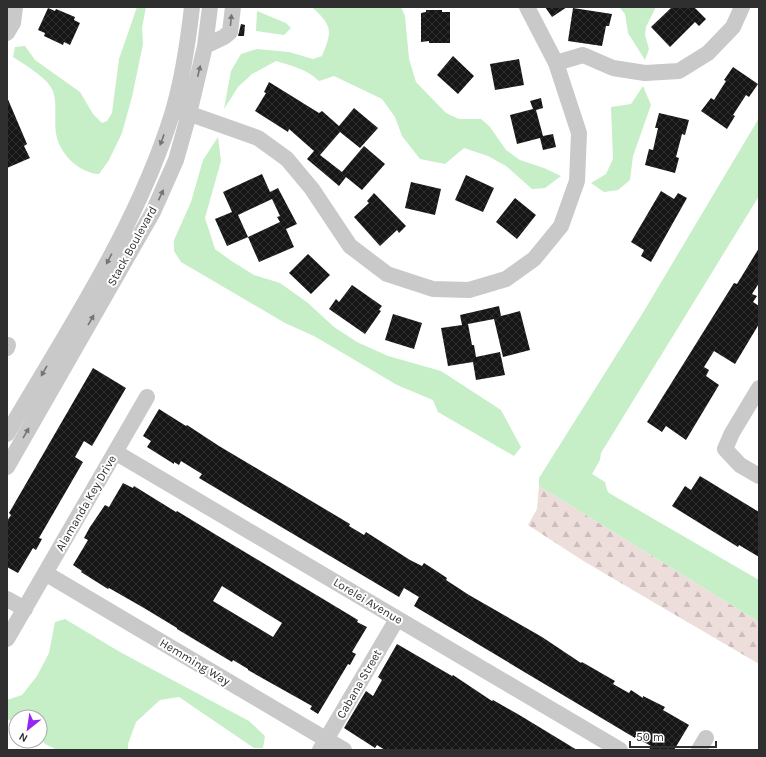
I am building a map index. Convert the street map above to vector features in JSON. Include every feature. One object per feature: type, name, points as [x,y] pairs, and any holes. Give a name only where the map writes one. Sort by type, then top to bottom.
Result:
[{"type":"street","points":[[7,33],[13,24],[15,7]]},
{"type":"street","name":"Stack Boulevard","points":[[7,434],[109,260],[144,189],[173,111],[187,48],[192,7]]},
{"type":"street","name":"Stack Boulevard","points":[[7,467],[153,212],[176,160],[190,114],[206,46],[210,7]]},
{"type":"street","points":[[206,46],[224,37],[230,32],[232,7]]},
{"type":"street","points":[[173,111],[190,114],[258,138],[287,159],[312,189],[350,246],[387,274],[433,289],[469,290],[506,279],[534,259],[561,226],[577,181],[579,133],[556,63],[527,7]]},
{"type":"street","points":[[556,63],[583,55],[613,68],[645,73],[679,71],[708,53],[733,27],[742,7]]},
{"type":"street","points":[[759,388],[724,449],[740,464],[759,476]]},
{"type":"street","name":"Alamanda Key Drive","points":[[7,639],[147,397]]},
{"type":"street","name":"Lorelei Avenue","points":[[115,452],[620,750]]},
{"type":"street","name":"Hemming Way","points":[[45,573],[323,745],[344,750]]},
{"type":"street","points":[[7,599],[25,609]]},
{"type":"street","name":"Cabana Street","points":[[323,745],[397,619]]},
{"type":"green space","points":[[539,486],[759,622],[759,664],[585,562],[528,525],[537,509]]},
{"type":"shaded area","points":[[137,7],[146,7],[142,28],[143,44],[132,97],[122,133],[109,160],[99,174],[92,173],[79,167],[67,157],[59,145],[55,126],[55,103],[53,91],[46,81],[13,57],[15,47],[25,46],[35,60],[80,92],[93,114],[102,123],[107,121],[112,113],[119,59]]},
{"type":"shaded area","points":[[312,7],[401,7],[405,16],[409,59],[416,82],[446,113],[459,119],[481,119],[490,127],[506,150],[520,160],[544,168],[561,176],[545,188],[532,189],[506,166],[488,156],[464,148],[445,164],[420,159],[402,136],[395,117],[382,99],[334,76],[319,81],[304,71],[276,61],[252,74],[238,87],[224,109],[231,71],[241,54],[257,49],[289,52],[313,59],[322,56],[328,40],[329,29],[324,19]]},
{"type":"shaded area","points":[[619,7],[656,7],[646,27],[645,35],[649,49],[645,60],[628,33],[625,14]]},
{"type":"shaded area","points":[[257,11],[286,23],[291,28],[284,35],[256,31]]},
{"type":"shaded area","points":[[643,86],[651,105],[633,156],[630,180],[618,190],[604,192],[591,183],[606,174],[613,159],[611,107],[631,104]]},
{"type":"shaded area","points":[[759,118],[759,196],[601,453],[600,460],[592,474],[605,482],[609,493],[759,580],[759,622],[539,486],[539,478],[644,311]]},
{"type":"shaded area","points":[[218,137],[221,161],[205,218],[215,249],[254,275],[280,283],[308,303],[334,327],[357,342],[388,356],[441,371],[501,410],[521,447],[514,456],[438,412],[433,400],[397,385],[314,336],[285,323],[181,262],[174,251],[174,240],[191,202],[203,160]]},
{"type":"shaded area","points":[[65,619],[120,652],[249,721],[265,736],[263,748],[254,748],[179,697],[160,700],[136,722],[128,744],[128,750],[57,750],[48,746],[48,709],[8,709],[8,719],[7,700],[22,695],[37,676],[49,653],[55,622]]},
{"type":"building","points":[[545,7],[567,7],[552,17]]},
{"type":"building","points":[[672,7],[694,7],[706,19],[699,26],[695,22],[670,47],[651,27]]},
{"type":"building","points":[[48,8],[55,11],[56,9],[75,17],[74,20],[80,23],[70,45],[64,42],[63,45],[44,36],[45,33],[38,30]]},
{"type":"building","points":[[573,8],[612,14],[609,26],[606,26],[602,46],[568,41]]},
{"type":"building","points":[[426,10],[442,10],[442,12],[450,12],[450,43],[429,43],[429,41],[421,42],[421,13],[426,12]]},
{"type":"building","points":[[241,24],[245,25],[244,36],[238,36]]},
{"type":"building","points":[[453,56],[474,76],[458,94],[437,75]]},
{"type":"building","points":[[519,59],[524,85],[495,90],[490,64]]},
{"type":"building","points":[[733,67],[758,84],[749,97],[746,95],[733,115],[735,116],[727,129],[701,111],[711,98],[714,100],[726,81],[724,80]]},
{"type":"building","points":[[269,82],[319,113],[322,111],[339,126],[354,108],[378,128],[360,148],[340,132],[320,155],[342,172],[364,146],[385,164],[362,190],[346,177],[339,186],[307,159],[314,151],[289,129],[288,132],[255,111],[266,93],[264,92]]},
{"type":"building","points":[[7,97],[27,144],[24,146],[30,158],[7,168]]},
{"type":"building","points":[[541,98],[543,108],[536,110],[543,136],[553,134],[556,147],[543,150],[540,138],[517,144],[510,115],[533,109],[530,101]]},
{"type":"building","points":[[659,113],[689,120],[685,135],[682,134],[676,157],[679,158],[675,173],[645,165],[649,149],[653,150],[658,128],[655,128]]},
{"type":"building","points":[[262,174],[270,192],[278,188],[297,224],[286,229],[294,247],[259,262],[248,237],[227,246],[215,219],[232,212],[223,192]],"holes":[[[272,199],[280,216],[277,217],[280,222],[248,237],[238,215]]]},
{"type":"building","points":[[466,175],[494,188],[483,212],[455,200]]},
{"type":"building","points":[[411,182],[441,189],[435,215],[405,208]]},
{"type":"building","points":[[661,191],[674,199],[678,193],[687,198],[651,262],[641,256],[644,250],[631,242]]},
{"type":"building","points":[[374,193],[406,226],[399,233],[397,230],[380,246],[354,217],[369,203],[367,201]]},
{"type":"building","points":[[515,198],[536,215],[517,239],[496,222]]},
{"type":"building","points":[[759,248],[759,283],[752,294],[757,296],[753,302],[759,306],[759,324],[735,364],[714,351],[704,367],[709,370],[706,376],[719,385],[686,440],[666,426],[662,432],[647,422],[734,283],[737,284]]},
{"type":"building","points":[[308,254],[330,275],[311,294],[289,273]]},
{"type":"building","points":[[352,285],[382,306],[379,310],[381,311],[365,334],[329,309],[336,299],[339,302]]},
{"type":"building","points":[[499,306],[501,316],[520,311],[530,350],[503,357],[494,319],[468,324],[476,357],[500,352],[505,375],[476,380],[473,362],[448,366],[441,328],[462,325],[460,315]]},
{"type":"building","points":[[393,314],[422,323],[414,349],[385,340]]},
{"type":"building","points":[[93,368],[126,388],[92,446],[84,441],[75,457],[83,462],[39,538],[42,539],[36,550],[33,548],[18,573],[7,567],[7,521],[11,515],[9,513]]},
{"type":"building","points":[[159,409],[350,524],[349,526],[364,535],[366,532],[422,566],[424,563],[469,595],[542,637],[581,663],[582,662],[615,681],[613,684],[629,693],[631,690],[643,698],[643,696],[665,707],[663,710],[689,725],[674,750],[649,750],[651,746],[635,738],[414,606],[419,597],[404,588],[399,597],[199,478],[202,474],[181,461],[179,465],[174,462],[174,464],[147,447],[151,441],[143,436]]},
{"type":"building","points":[[700,476],[759,512],[759,557],[739,545],[738,547],[672,506],[685,486],[691,490]]},
{"type":"building","points":[[123,483],[133,488],[134,486],[358,620],[357,622],[367,627],[352,652],[356,654],[350,665],[348,664],[318,714],[310,709],[312,706],[233,660],[232,662],[144,608],[109,588],[108,589],[81,572],[82,571],[73,565],[88,540],[84,538],[90,527],[105,505],[109,507]],"holes":[[[222,586],[282,623],[273,637],[213,601]]]},
{"type":"building","points":[[397,644],[452,676],[453,675],[492,701],[493,700],[521,716],[577,750],[385,750],[377,745],[375,748],[344,728],[366,691],[373,696],[382,680],[378,677]]}]
